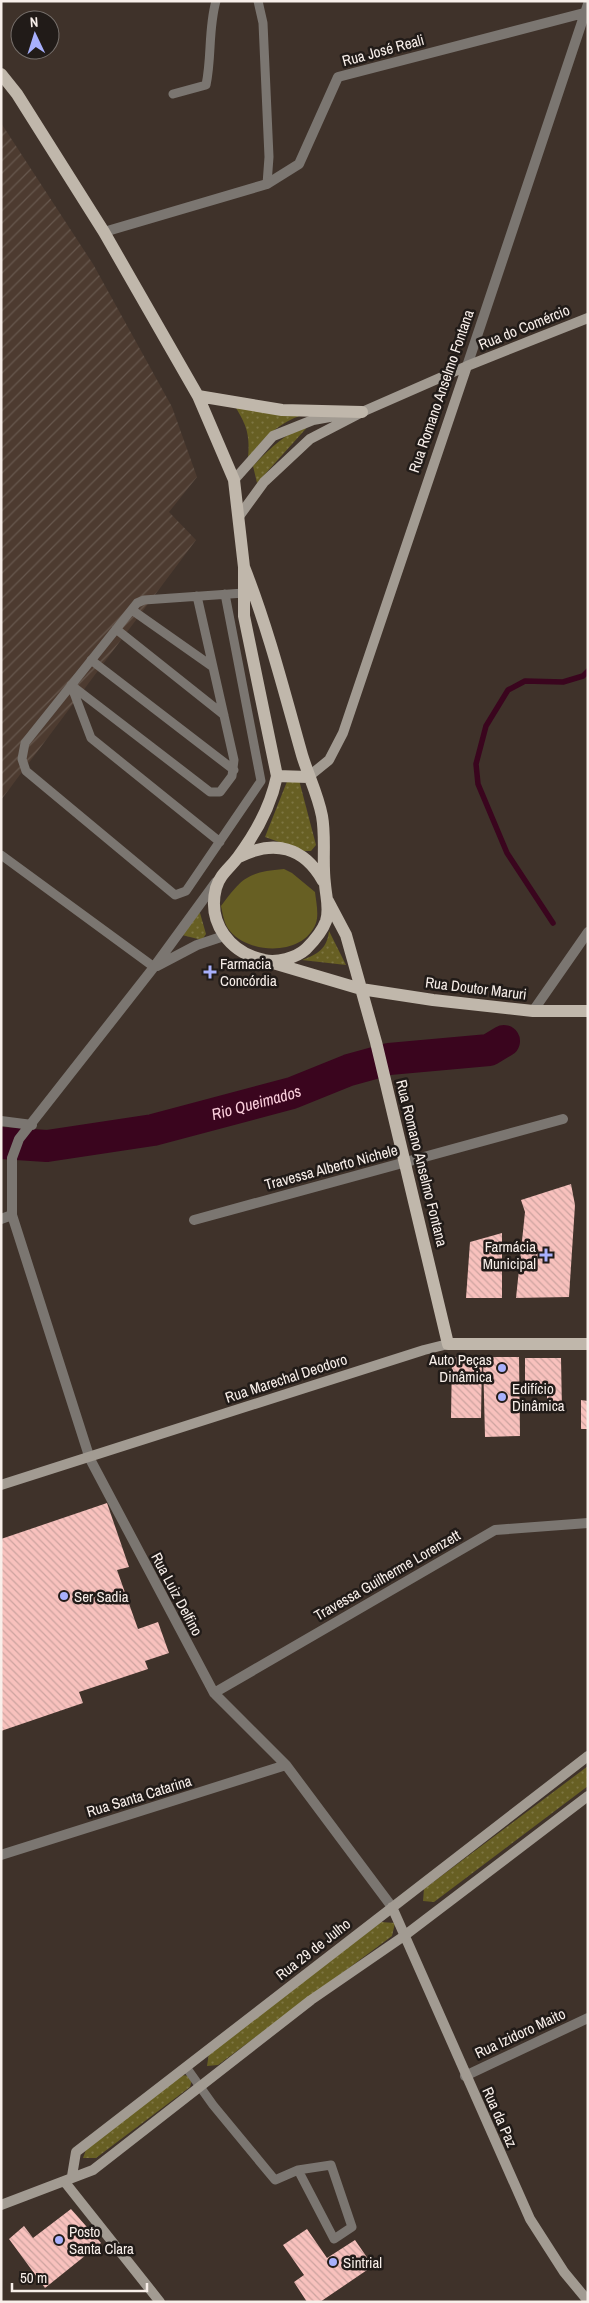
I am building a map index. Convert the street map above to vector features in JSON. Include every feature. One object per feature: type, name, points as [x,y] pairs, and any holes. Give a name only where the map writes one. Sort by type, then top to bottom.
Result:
[{"type":"main road","points":[[1,74],[17,94],[104,232],[198,396],[234,480],[240,514],[244,567],[244,616],[277,776],[272,798],[237,858],[224,871],[216,887],[214,904],[216,921],[224,936],[236,949],[250,958],[267,961],[286,959],[304,951],[317,938],[326,920],[328,901],[325,884],[322,819],[308,777],[263,613],[244,567]]},
{"type":"main road","points":[[198,396],[282,410],[362,412]]},
{"type":"main road","points":[[277,776],[308,777]]},
{"type":"main road","points":[[237,858],[252,850],[270,847],[287,849],[303,857],[316,868],[325,884]]},
{"type":"main road","points":[[328,901],[346,935],[361,989]]},
{"type":"main road","name":"Rua Doutor Maruri","points":[[267,961],[361,989],[433,1000],[534,1011],[588,1011]]},
{"type":"main road","name":"Rua Romano Anselmo Fontana","points":[[361,989],[406,1162],[448,1344]]},
{"type":"main road","name":"Rua Marechal Deodoro","points":[[448,1344],[588,1344]]},
{"type":"street","name":"Rua José Reali","points":[[104,232],[267,184],[284,174],[299,164],[338,77],[586,8]]},
{"type":"street","name":"Rua Romano Anselmo Fontana","points":[[308,777],[329,760],[343,733],[468,366],[586,8]]},
{"type":"street","name":"Rua do Comércio","points":[[362,412],[468,366],[588,318]]},
{"type":"street","points":[[234,480],[273,436],[313,420],[362,412]]},
{"type":"street","points":[[240,514],[264,482],[310,439],[362,412]]},
{"type":"street","points":[[1,1121],[32,1125],[154,968],[224,871]]},
{"type":"street","points":[[534,1011],[588,932]]},
{"type":"street","points":[[154,968],[197,945],[224,936]]},
{"type":"street","name":"Travessa Alberto Nichele","points":[[194,1220],[563,1119]]},
{"type":"street","name":"Rua Luiz Delfino","points":[[32,1125],[19,1139],[12,1158],[12,1215],[90,1459],[214,1694],[286,1765],[392,1907],[404,1936]]},
{"type":"street","points":[[1,1219],[12,1215]]},
{"type":"street","name":"Rua Marechal Deodoro","points":[[1,1486],[90,1459],[424,1350],[448,1344]]},
{"type":"street","name":"Travessa Guilherme Lorenzett","points":[[214,1694],[495,1530],[588,1523]]},
{"type":"street","name":"Rua 29 de Julho","points":[[68,2179],[76,2152],[588,1756]]},
{"type":"street","name":"Rua Santa Catarina","points":[[1,1855],[286,1765]]},
{"type":"street","points":[[1,2205],[93,2170],[311,2000],[404,1936],[588,1796]]},
{"type":"street","name":"Rua da Paz","points":[[404,1936],[530,2219],[564,2272],[588,2301]]},
{"type":"street","name":"Rua Izidoro Maito","points":[[465,2076],[588,2018]]},
{"type":"street","points":[[68,2179],[160,2302]]},
{"type":"lane","points":[[173,94],[206,85],[210,67],[209,35],[216,1]]},
{"type":"lane","points":[[258,1],[263,23],[269,157],[267,184]]},
{"type":"lane","points":[[225,594],[261,781],[186,891],[175,895],[26,770],[22,759],[25,743],[137,603],[144,600],[225,594],[244,593]]},
{"type":"lane","points":[[71,685],[210,792],[220,792],[234,770],[224,715],[197,596]]},
{"type":"lane","points":[[132,610],[213,668]]},
{"type":"lane","points":[[116,629],[224,715]]},
{"type":"lane","points":[[91,660],[234,770]]},
{"type":"lane","points":[[71,685],[91,738],[220,842]]},
{"type":"lane","points":[[1,855],[154,968]]},
{"type":"lane","points":[[186,2067],[201,2085],[213,2105],[275,2180],[298,2170],[331,2165],[352,2227],[334,2239],[298,2170]]},
{"type":"shaded area","points":[[1,123],[93,264],[172,407],[197,477],[169,512],[196,540],[1,800]]},
{"type":"shaded area","points":[[234,405],[302,415],[278,427],[248,458],[247,430]]},
{"type":"shaded area","points":[[311,423],[257,483],[253,466],[279,441]]},
{"type":"shaded area","points":[[288,779],[299,780],[316,845],[311,851],[304,851],[265,837]]},
{"type":"shaded area","points":[[284,869],[292,873],[315,892],[316,923],[310,934],[300,942],[289,946],[263,948],[250,945],[230,931],[226,925],[221,906],[234,889],[246,878],[262,872]]},
{"type":"shaded area","points":[[196,912],[200,913],[206,934],[202,940],[182,935]]},
{"type":"shaded area","points":[[329,931],[346,965],[302,960],[324,947]]},
{"type":"shaded area","points":[[588,1766],[588,1786],[434,1902],[423,1901],[424,1889]]},
{"type":"shaded area","points":[[381,1922],[395,1923],[392,1936],[218,2065],[207,2066],[209,2053]]},
{"type":"shaded area","points":[[180,2075],[193,2076],[190,2087],[96,2158],[83,2158],[88,2144]]},
{"type":"building","name":"Farmácia Municipal","points":[[571,1184],[575,1205],[569,1297],[516,1298],[525,1212],[521,1200]]},
{"type":"building","points":[[502,1233],[502,1298],[466,1298],[470,1242]]},
{"type":"building","points":[[452,1357],[482,1358],[481,1418],[451,1418]]},
{"type":"building","name":"Edifício Dinâmica","points":[[483,1357],[519,1357],[520,1436],[485,1437]]},
{"type":"building","points":[[525,1358],[561,1358],[562,1410],[547,1410],[547,1387],[525,1388]]},
{"type":"building","points":[[581,1400],[588,1401],[588,1429],[581,1429]]},
{"type":"building","name":"Ser Sadia","points":[[107,1503],[129,1567],[117,1570],[138,1629],[158,1622],[169,1653],[145,1661],[148,1669],[79,1692],[83,1703],[1,1731],[1,1539]]},
{"type":"building","points":[[71,2209],[101,2243],[45,2288],[9,2239],[24,2226],[33,2238]]},
{"type":"building","name":"Sintrial","points":[[307,2229],[327,2258],[355,2240],[373,2266],[320,2302],[307,2302],[294,2282],[304,2275],[283,2245]]},
{"type":"waterway","points":[[553,923],[507,853],[478,784],[476,764],[486,726],[508,690],[525,681],[563,682],[583,676],[588,671]]},
{"type":"waterway","name":"Rio Queimados","points":[[1,1143],[47,1146],[153,1130],[292,1093],[349,1070],[389,1059],[489,1050],[504,1041]]},
{"type":"place","name":"Farmacia Concórdia","points":[[210,972]]},
{"type":"place","name":"Farmácia Municipal","points":[[546,1255]]},
{"type":"place","name":"Auto Peças Dinâmica","points":[[502,1368]]},
{"type":"place","name":"Edifício Dinâmica","points":[[502,1397]]},
{"type":"place","name":"Ser Sadia","points":[[64,1596]]},
{"type":"place","name":"Posto Santa Clara","points":[[59,2240]]},
{"type":"place","name":"Sintrial","points":[[333,2262]]}]
